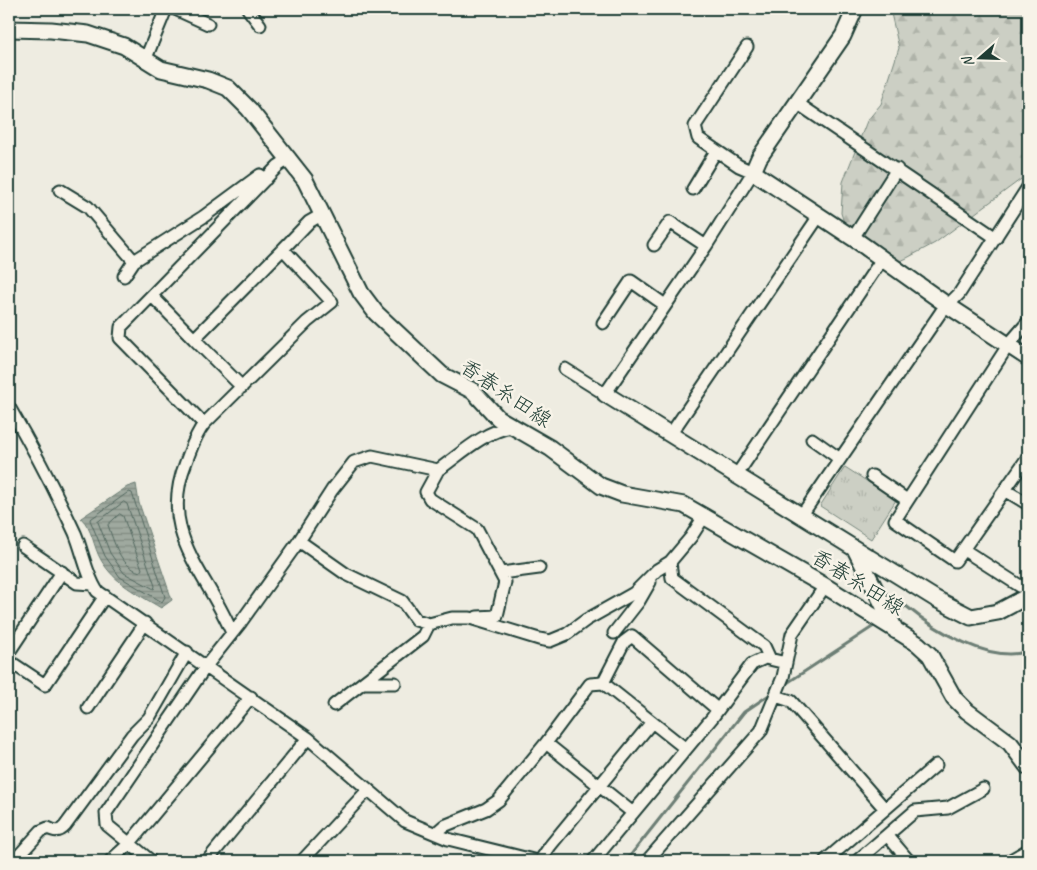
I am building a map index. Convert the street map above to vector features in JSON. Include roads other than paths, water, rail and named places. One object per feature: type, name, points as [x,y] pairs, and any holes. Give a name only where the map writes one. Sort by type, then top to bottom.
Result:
[{"type":"main road","points":[[855,9],[843,36],[758,158],[753,172],[853,238],[947,306],[1009,344],[1028,358]]},
{"type":"main road","name":"香春糸田線","points":[[9,29],[51,30],[88,34],[124,46],[161,69],[208,80],[228,88],[249,109],[290,158],[305,180],[362,293],[376,313],[434,369],[473,391],[498,418],[550,448],[601,486],[622,494],[684,505],[705,515],[825,586],[896,631],[930,655],[954,698],[968,712],[1010,743],[1026,758]]},
{"type":"main road","points":[[605,394],[936,599],[971,617],[998,612],[1024,591]]},
{"type":"main road","points":[[854,547],[896,631]]},
{"type":"street","points":[[146,58],[166,9]]},
{"type":"street","points":[[175,9],[208,24]]},
{"type":"street","points":[[248,9],[260,25]]},
{"type":"street","points":[[564,369],[605,394],[706,246],[753,172],[739,166],[698,138],[696,126],[747,47]]},
{"type":"street","points":[[797,102],[996,238]]},
{"type":"street","points":[[693,188],[716,151]]},
{"type":"street","points":[[204,424],[120,338],[121,328],[266,179],[290,158]]},
{"type":"street","points":[[853,238],[897,169]]},
{"type":"street","points":[[124,276],[134,261],[203,217],[260,175],[266,179]]},
{"type":"street","points":[[801,516],[947,306],[959,294],[1028,187]]},
{"type":"street","points":[[60,190],[88,207],[134,261]]},
{"type":"street","points":[[194,339],[309,222],[323,214]]},
{"type":"street","points":[[670,435],[819,216]]},
{"type":"street","points":[[654,245],[670,222],[706,246]]},
{"type":"street","points":[[232,633],[187,549],[177,520],[176,495],[182,472],[198,431],[307,322],[332,302],[283,249]]},
{"type":"street","points":[[736,476],[882,259]]},
{"type":"street","points":[[603,323],[631,281],[665,305]]},
{"type":"street","points":[[152,296],[242,386]]},
{"type":"street","points":[[1028,322],[1009,344],[895,520],[955,561],[1028,458]]},
{"type":"street","points":[[9,407],[49,476],[79,542],[93,584],[105,596],[308,738],[405,821],[448,838],[538,861],[652,722]]},
{"type":"street","points":[[299,541],[346,574],[402,601],[416,620],[429,624],[452,618],[497,616],[505,582],[477,529],[430,499],[426,492],[438,470],[478,440],[500,429],[511,427]]},
{"type":"street","points":[[812,439],[840,459]]},
{"type":"street","points":[[151,861],[107,825],[106,813],[206,666],[299,541],[312,518],[354,462],[372,456],[438,470]]},
{"type":"street","points":[[872,476],[907,500]]},
{"type":"street","points":[[1005,490],[1028,504]]},
{"type":"street","points":[[470,618],[550,641],[567,634],[586,620],[634,593],[657,570],[670,562],[691,537],[705,515]]},
{"type":"street","points":[[24,546],[77,583],[93,584]]},
{"type":"street","points":[[964,550],[1024,591]]},
{"type":"street","points":[[670,562],[672,578],[764,646],[770,660]]},
{"type":"street","points":[[501,573],[539,568]]},
{"type":"street","points":[[614,634],[639,601],[657,570]]},
{"type":"street","points":[[9,652],[62,572]]},
{"type":"street","points":[[647,861],[761,731],[776,696],[792,634],[825,586]]},
{"type":"street","points":[[9,661],[45,685],[105,596]]},
{"type":"street","points":[[88,708],[145,623]]},
{"type":"street","points":[[334,705],[423,636],[429,624]]},
{"type":"street","points":[[603,683],[624,642],[632,636],[718,710]]},
{"type":"street","points":[[14,861],[41,831],[48,828],[55,831],[61,830],[65,826],[132,735],[149,718],[186,652]]},
{"type":"street","points":[[593,861],[686,750],[752,664],[765,658],[786,663]]},
{"type":"street","points":[[362,683],[395,683]]},
{"type":"street","points":[[436,833],[444,826],[486,809],[499,800],[546,744],[590,684],[603,683],[686,750]]},
{"type":"street","points":[[776,696],[791,701],[885,809]]},
{"type":"street","points":[[110,861],[130,844],[251,697]]},
{"type":"street","points":[[207,861],[308,738]]},
{"type":"street","points":[[546,744],[633,813]]},
{"type":"street","points":[[825,861],[936,765]]},
{"type":"street","points":[[857,861],[914,811],[948,808],[983,789]]},
{"type":"street","points":[[302,861],[368,790]]},
{"type":"street","points":[[887,835],[909,861]]},
{"type":"street","points":[[1009,861],[1028,850]]},
{"type":"water","points":[[136,484],[139,503],[172,600],[161,608],[128,588],[113,576],[98,555],[88,528],[81,518],[127,487]]},
{"type":"waterway","points":[[892,614],[906,606],[947,634],[980,649],[1013,654],[1028,651]]},
{"type":"waterway","points":[[784,685],[877,624]]},
{"type":"waterway","points":[[626,861],[744,712],[772,693]]}]
